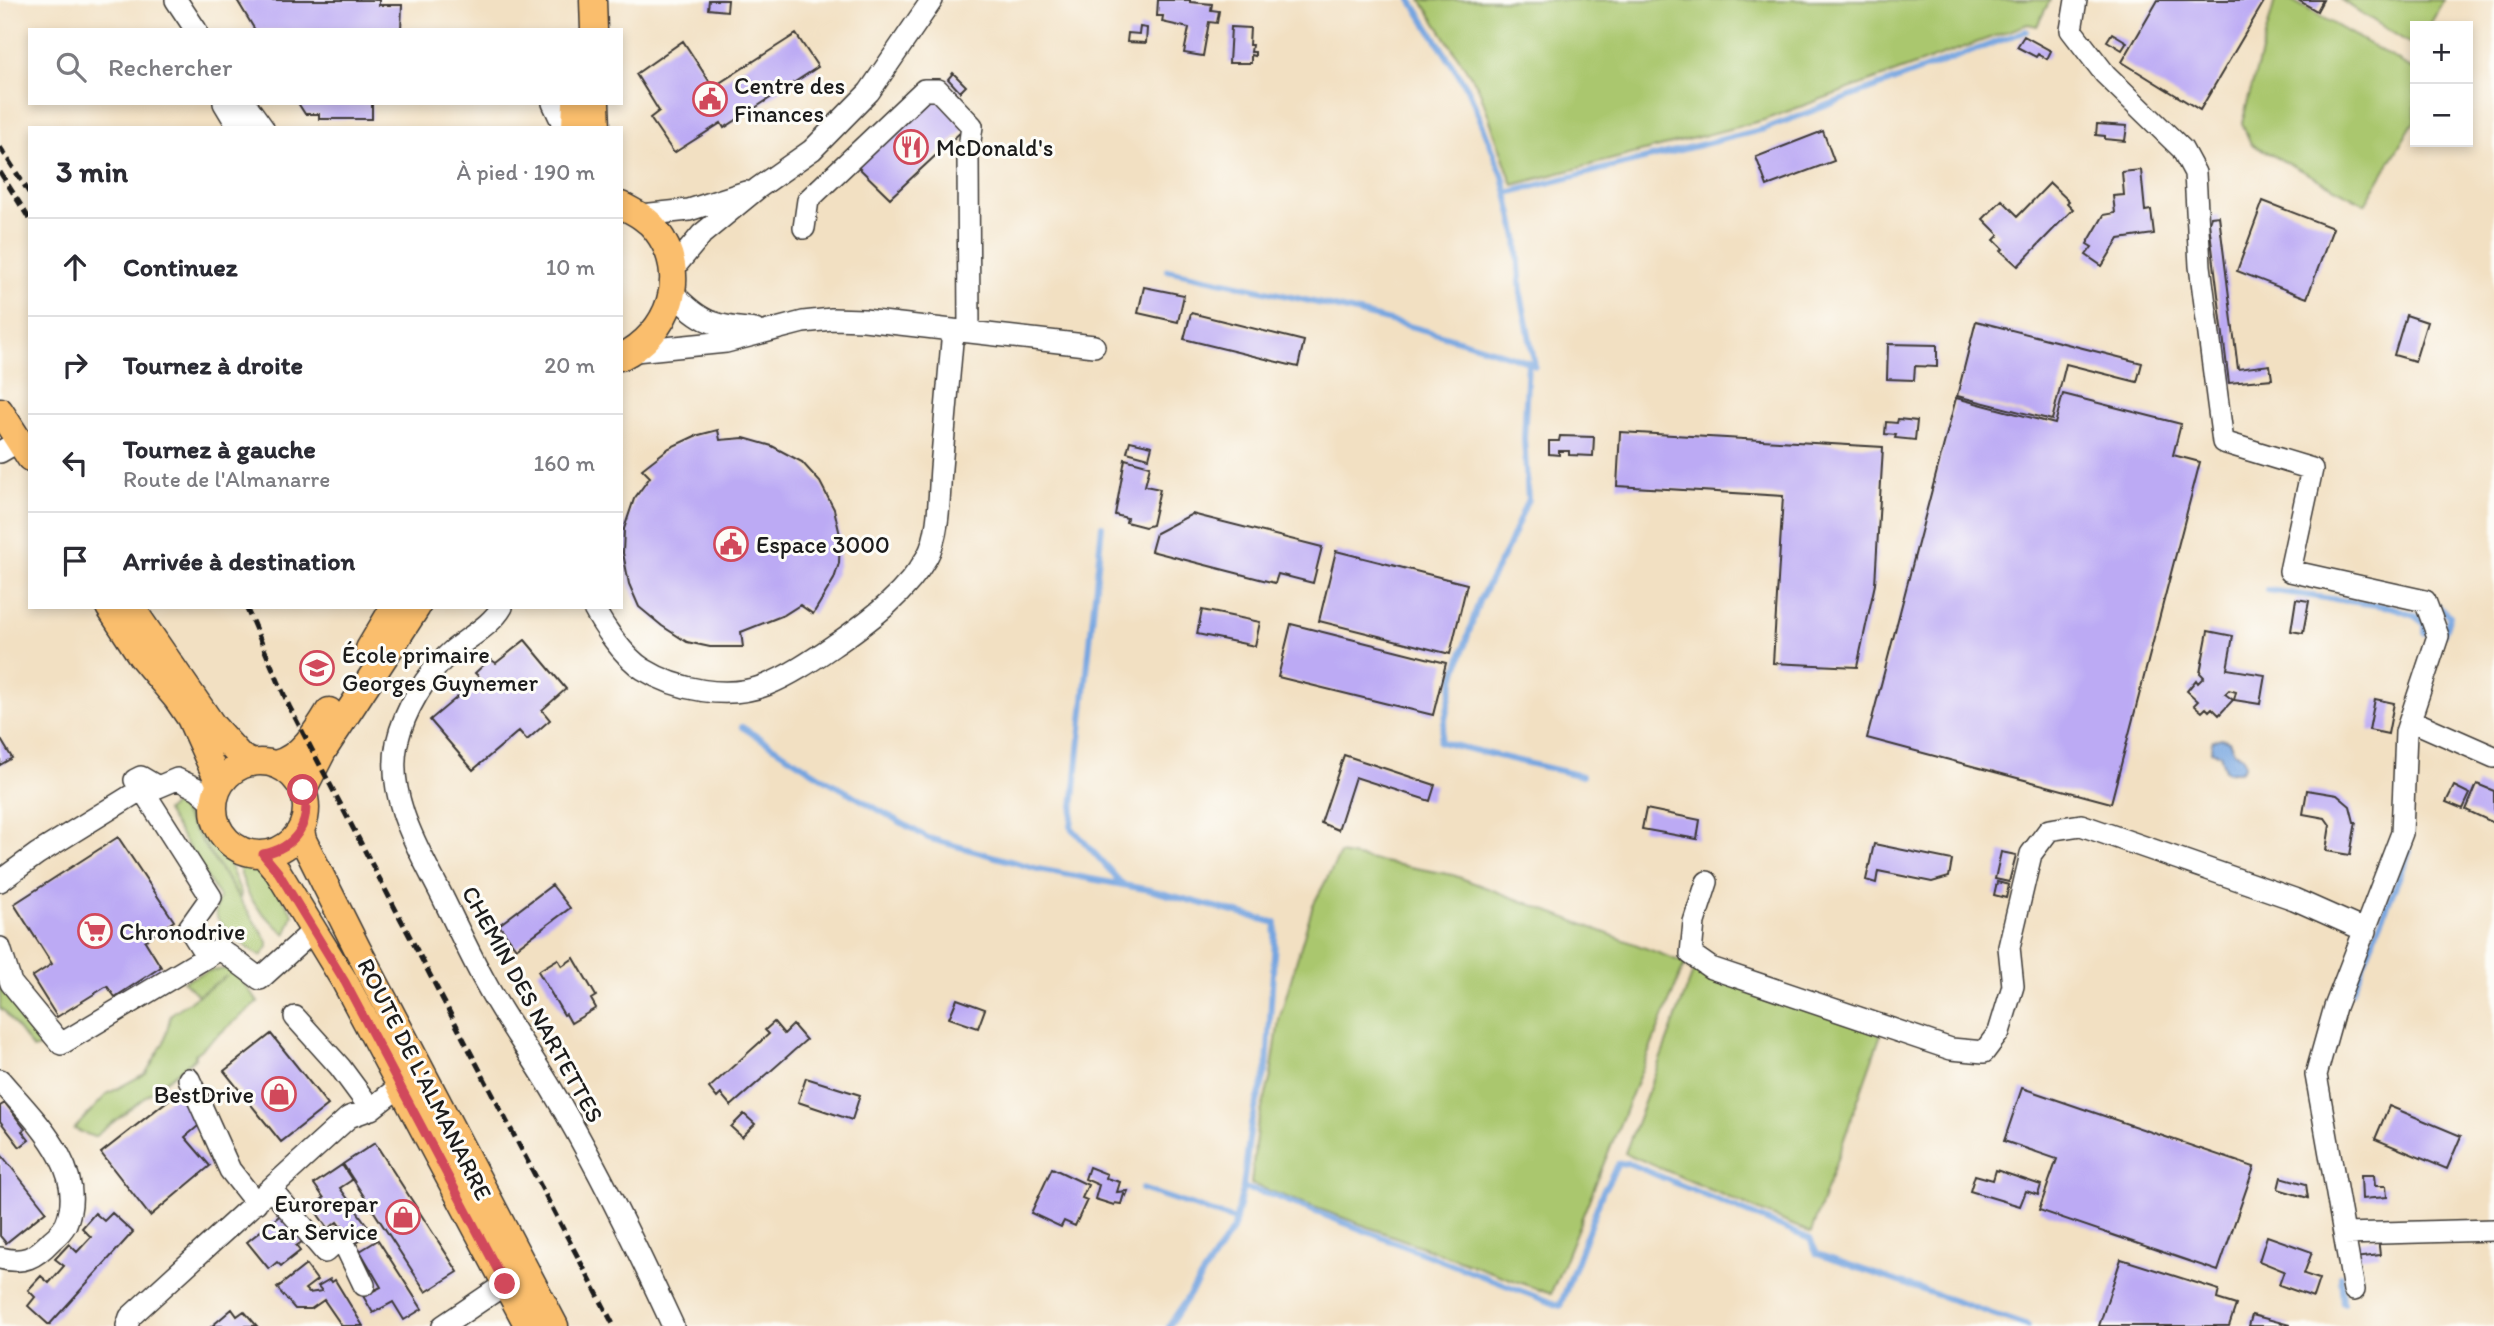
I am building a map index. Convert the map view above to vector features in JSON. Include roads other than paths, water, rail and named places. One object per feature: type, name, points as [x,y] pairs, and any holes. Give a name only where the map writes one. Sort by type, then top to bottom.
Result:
[{"type":"main road","points":[[575,0],[575,28]]},
{"type":"main road","points":[[593,0],[594,28]]},
{"type":"main road","points":[[575,126],[576,105]]},
{"type":"main road","points":[[596,105],[597,126]]},
{"type":"main road","points":[[628,354],[653,335],[666,316],[673,281],[667,249],[656,230],[631,210]]},
{"type":"main road","points":[[0,411],[16,450]]},
{"type":"main road","points":[[110,609],[141,656],[190,718],[217,794],[215,816],[219,829],[227,840],[237,848],[263,854],[285,847],[301,830],[307,810],[303,790],[296,779],[263,764],[225,741],[132,609]]},
{"type":"main road","points":[[217,794],[239,767],[287,762],[315,733],[411,609]]},
{"type":"main road","points":[[303,790],[323,751],[411,609]]},
{"type":"main road","name":"ROUTE DE L'ALMANARRE","points":[[301,830],[303,840],[357,948],[555,1326]]},
{"type":"main road","name":"ROUTE DE L'ALMANARRE","points":[[263,854],[278,872],[345,982],[528,1326]]},
{"type":"street","points":[[173,0],[183,28]]},
{"type":"street","points":[[173,0],[194,28]]},
{"type":"street","points":[[764,331],[710,324],[697,317],[673,281],[702,234],[758,188],[812,150],[869,92],[932,0]]},
{"type":"street","points":[[2076,0],[2071,30],[2105,74],[2182,149],[2195,173],[2200,266],[2223,442],[2312,469],[2290,571],[2424,601],[2438,636],[2406,732],[2402,833],[2335,1007],[2316,1075],[2354,1290]]},
{"type":"street","points":[[594,609],[606,630],[641,668],[678,685],[703,691],[747,690],[766,685],[816,658],[877,616],[903,589],[928,555],[937,520],[961,331],[970,285],[968,156],[972,126],[938,90],[924,90],[808,200],[804,228]]},
{"type":"street","points":[[554,105],[562,126]]},
{"type":"street","points":[[237,115],[259,126]]},
{"type":"street","points":[[631,210],[689,209],[758,188]]},
{"type":"street","points":[[628,354],[726,342],[803,322],[832,318],[1094,346]]},
{"type":"street","name":"CHEMIN DES NARTETTES","points":[[500,609],[491,621],[440,663],[409,711],[397,741],[395,755],[398,795],[426,865],[485,983],[555,1095],[639,1252],[673,1326]]},
{"type":"street","points":[[2410,720],[2494,757]]},
{"type":"street","points":[[68,821],[141,776],[211,897],[190,928],[207,957]]},
{"type":"street","points":[[0,881],[37,854],[145,786],[158,788],[177,779],[217,794]]},
{"type":"street","points":[[1707,882],[1694,922],[1691,954],[1710,968],[1951,1049],[1984,1052],[1999,1032],[2012,986],[2009,947],[2031,854],[2049,830],[2081,825],[2294,899],[2365,931]]},
{"type":"street","points":[[0,948],[11,983],[61,1044],[220,949],[260,979],[313,931]]},
{"type":"street","points":[[295,1017],[340,1067],[371,1109]]},
{"type":"street","points":[[190,1079],[230,1170],[325,1252],[341,1237],[364,1285]]},
{"type":"street","points":[[0,1080],[51,1141],[66,1170],[71,1202],[65,1226],[39,1254],[16,1262],[0,1258]]},
{"type":"street","points":[[127,1326],[130,1317],[349,1117],[371,1109],[400,1086]]},
{"type":"street","points":[[2344,1234],[2494,1230]]},
{"type":"street","points":[[443,1326],[505,1284]]},
{"type":"water","points":[[2221,738],[2229,741],[2234,752],[2243,756],[2245,765],[2240,772],[2225,770],[2220,754],[2211,751],[2212,741]]},
{"type":"waterway","points":[[1411,0],[1469,91],[1503,176],[1517,237],[1521,294],[1535,366],[1528,362],[1524,439],[1528,499],[1507,549],[1479,601],[1454,679],[1440,742],[1582,776]]},
{"type":"waterway","points":[[1507,193],[1764,129],[2026,31]]},
{"type":"waterway","points":[[1167,270],[1349,310],[1528,362]]},
{"type":"waterway","points":[[1102,526],[1071,827],[1122,884]]},
{"type":"waterway","points":[[2267,590],[2391,607],[2412,614],[2425,624],[2425,633]]},
{"type":"waterway","points":[[2434,604],[2450,616],[2444,633]]},
{"type":"waterway","points":[[742,727],[828,781],[928,838],[1038,869],[1150,890],[1276,923],[1267,1068],[1251,1123],[1243,1188],[1272,1195],[1560,1306],[1603,1191],[1618,1164],[1628,1163],[1810,1239],[1817,1254],[2028,1326]]},
{"type":"waterway","points":[[2352,992],[2410,851]]},
{"type":"waterway","points":[[1169,1326],[1234,1227],[1243,1188]]},
{"type":"waterway","points":[[1142,1189],[1235,1220]]},
{"type":"waterway","points":[[2341,1275],[2343,1303]]},
{"type":"railway","points":[[0,147],[28,191]]},
{"type":"railway","points":[[0,172],[28,217]]},
{"type":"railway","points":[[247,609],[289,706],[614,1326]]},
{"type":"place","name":"Centre des Finances","points":[[710,99]]},
{"type":"place","name":"McDonald's","points":[[911,147]]},
{"type":"place","name":"Espace 3000","points":[[731,544]]},
{"type":"place","name":"École primaire Georges Guynemer","points":[[317,668]]},
{"type":"place","name":"Chronodrive","points":[[95,931]]},
{"type":"place","name":"BestDrive","points":[[279,1094]]},
{"type":"place","name":"Eurorepar Car Service","points":[[403,1217]]}]
